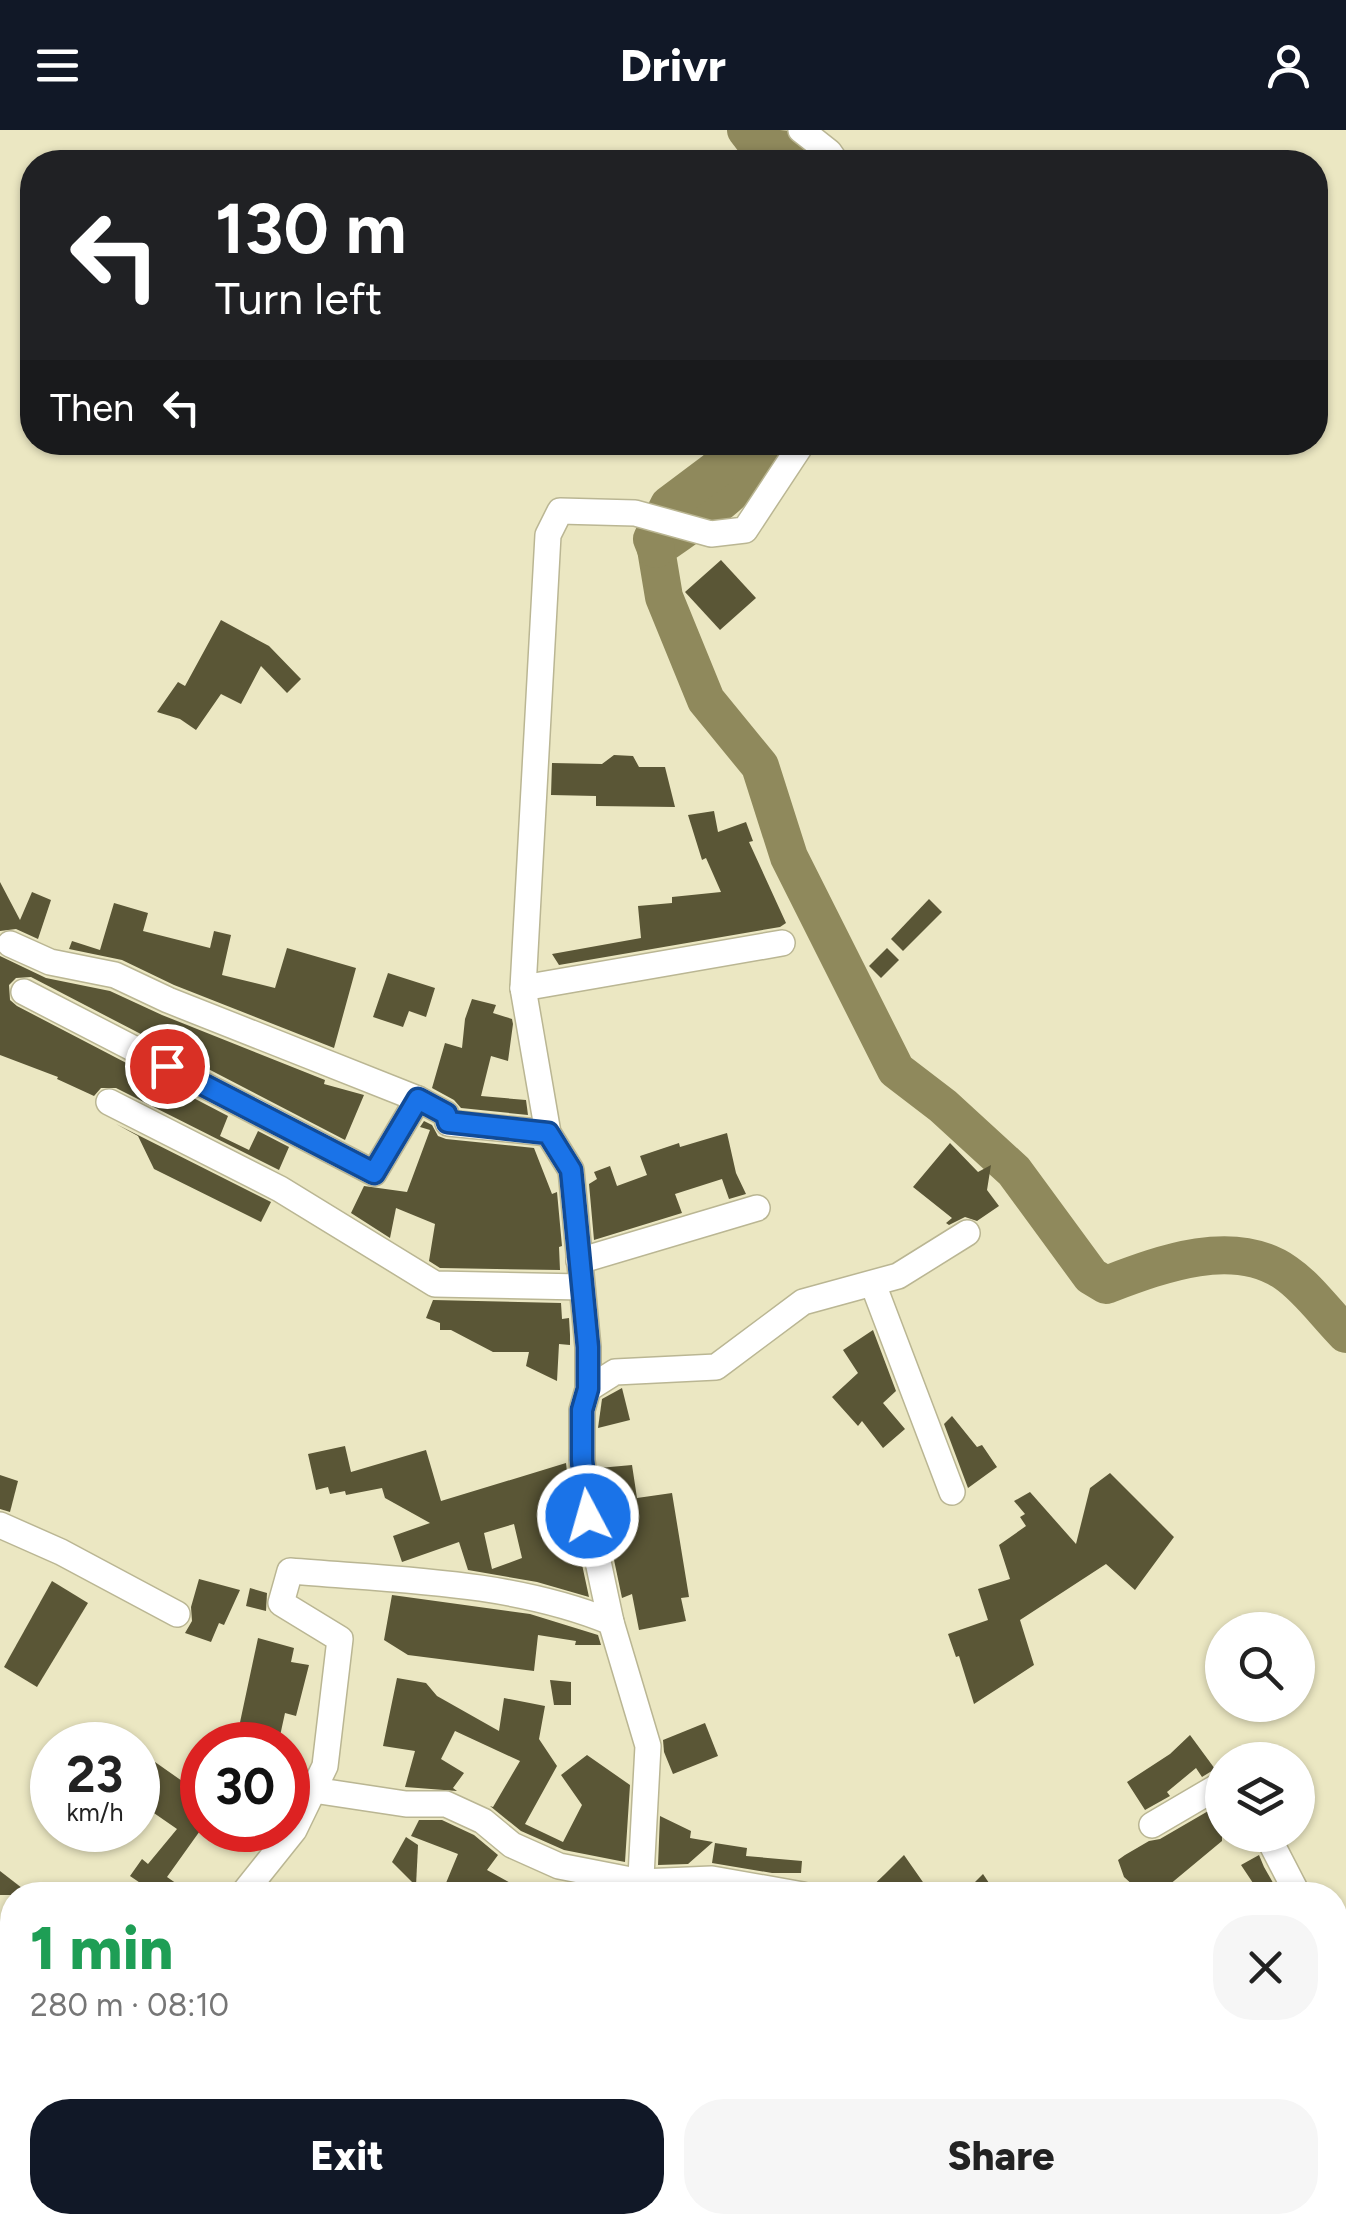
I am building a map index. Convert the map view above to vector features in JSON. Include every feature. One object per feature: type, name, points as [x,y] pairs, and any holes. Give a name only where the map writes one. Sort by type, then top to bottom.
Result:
[{"type":"street","points":[[800,130],[826,150]]},
{"type":"street","points":[[641,1882],[648,1746],[611,1622],[588,1516],[582,1410],[588,1389],[571,1170],[548,1133],[523,988],[548,535],[560,512],[636,513],[711,534],[745,530],[794,455]]},
{"type":"street","points":[[10,944],[50,962],[116,975],[168,1000],[418,1099],[446,1114],[448,1122],[548,1133]]},
{"type":"street","points":[[523,988],[782,944]]},
{"type":"street","points":[[24,992],[374,1173],[418,1099]]},
{"type":"street","points":[[109,1102],[280,1189],[435,1284],[581,1274],[757,1208]]},
{"type":"street","points":[[588,1389],[615,1372],[716,1368],[803,1302],[898,1276],[967,1234]]},
{"type":"street","points":[[872,1284],[952,1492]]},
{"type":"street","points":[[0,1525],[61,1552],[176,1614]]},
{"type":"street","points":[[252,1882],[294,1830],[325,1766],[340,1639],[281,1603],[290,1571],[489,1590],[555,1602],[611,1622]]},
{"type":"street","points":[[313,1790],[406,1804],[446,1804],[484,1821],[512,1845],[559,1866],[616,1882]]},
{"type":"street","points":[[1152,1826],[1205,1794]]},
{"type":"street","points":[[1276,1852],[1291,1882]]},
{"type":"street","points":[[691,1882],[729,1882]]},
{"type":"building","points":[[721,560],[756,598],[720,630],[685,592]]},
{"type":"building","points":[[221,620],[269,646],[301,679],[287,693],[261,666],[241,704],[221,694],[196,730],[180,719],[157,712],[178,682],[185,686]]},
{"type":"building","points":[[614,755],[633,756],[639,767],[665,767],[675,807],[596,806],[596,796],[551,795],[552,763],[602,764]]},
{"type":"building","points":[[714,811],[718,832],[746,822],[753,841],[749,842],[786,923],[559,965],[552,954],[641,938],[638,906],[672,903],[672,897],[721,892],[706,858],[702,860],[688,815]]},
{"type":"building","points":[[0,882],[20,920],[32,892],[51,900],[38,939],[16,929],[0,931]]},
{"type":"building","points":[[929,899],[942,912],[903,951],[891,939]]},
{"type":"building","points":[[114,903],[148,913],[143,931],[210,948],[214,931],[231,935],[222,975],[275,988],[287,948],[356,968],[334,1048],[174,985],[122,960],[69,949],[72,941],[100,950]]},
{"type":"building","points":[[887,948],[899,960],[881,978],[869,966]]},
{"type":"building","points":[[0,956],[46,978],[110,991],[325,1080],[324,1084],[364,1095],[345,1140],[31,977],[16,978],[9,985],[10,1000],[17,1006],[228,1116],[220,1136],[249,1150],[258,1131],[289,1147],[279,1170],[116,1088],[101,1088],[94,1096],[58,1077],[0,1055]]},
{"type":"building","points":[[388,973],[435,988],[426,1017],[409,1011],[403,1027],[373,1017]]},
{"type":"building","points":[[472,999],[496,1005],[493,1013],[512,1019],[513,1024],[508,1061],[491,1056],[481,1096],[526,1100],[528,1115],[461,1108],[432,1088],[445,1043],[462,1048]]},
{"type":"building","points":[[424,1121],[446,1139],[534,1148],[552,1194],[557,1192],[560,1270],[440,1268],[429,1261],[435,1224],[396,1208],[390,1238],[351,1213],[364,1186],[407,1192],[430,1130],[420,1127]]},
{"type":"building","points":[[116,1124],[271,1202],[261,1222],[154,1169],[138,1136]]},
{"type":"building","points":[[727,1133],[736,1173],[746,1194],[729,1199],[722,1179],[675,1194],[682,1213],[594,1240],[589,1184],[597,1179],[594,1172],[610,1166],[617,1186],[647,1175],[640,1156]]},
{"type":"building","points":[[950,1143],[978,1172],[991,1165],[987,1190],[999,1206],[977,1221],[965,1217],[949,1225],[946,1223],[952,1218],[913,1187]]},
{"type":"building","points":[[433,1300],[561,1303],[562,1319],[569,1318],[570,1345],[559,1344],[557,1381],[526,1366],[529,1352],[493,1352],[451,1330],[440,1330],[440,1323],[426,1318]]},
{"type":"building","points":[[873,1330],[896,1391],[883,1403],[905,1429],[883,1448],[862,1421],[858,1426],[832,1397],[858,1373],[843,1350]]},
{"type":"building","points":[[622,1388],[630,1420],[598,1428],[602,1399]]},
{"type":"building","points":[[952,1416],[977,1447],[982,1445],[997,1467],[968,1488],[944,1424]]},
{"type":"building","points":[[345,1446],[351,1472],[426,1450],[441,1501],[566,1463],[572,1518],[589,1597],[537,1582],[468,1570],[459,1542],[402,1562],[393,1536],[430,1523],[385,1498],[382,1488],[346,1495],[345,1491],[330,1494],[328,1487],[316,1490],[308,1454]],"holes":[[[514,1524],[522,1558],[492,1569],[484,1533]]]},
{"type":"building","points":[[632,1465],[637,1498],[672,1493],[689,1597],[681,1598],[686,1621],[639,1630],[632,1594],[622,1598],[599,1468]]},
{"type":"building","points":[[1110,1473],[1174,1537],[1135,1590],[1106,1564],[1020,1620],[1034,1665],[974,1704],[948,1634],[988,1620],[978,1589],[1010,1579],[999,1545],[1026,1526],[1020,1517],[1025,1514],[1014,1501],[1030,1492],[1076,1544],[1090,1488]]},
{"type":"building","points":[[0,1475],[18,1481],[10,1512],[0,1509]]},
{"type":"building","points":[[199,1579],[240,1590],[224,1625],[219,1623],[211,1642],[185,1633],[192,1621],[191,1607]]},
{"type":"building","points":[[52,1581],[88,1603],[37,1687],[4,1667]]},
{"type":"building","points":[[250,1588],[267,1593],[266,1611],[246,1606]]},
{"type":"building","points":[[392,1595],[530,1614],[598,1635],[601,1645],[575,1645],[576,1641],[538,1635],[534,1671],[408,1655],[384,1640]]},
{"type":"building","points":[[258,1638],[294,1648],[291,1662],[309,1665],[296,1716],[285,1713],[283,1722],[240,1722]]},
{"type":"building","points":[[397,1678],[426,1683],[437,1696],[499,1731],[504,1698],[545,1706],[539,1739],[557,1766],[525,1824],[563,1842],[582,1805],[561,1775],[587,1755],[630,1785],[625,1862],[564,1850],[521,1831],[490,1806],[493,1807],[520,1761],[455,1731],[441,1759],[464,1773],[453,1788],[457,1791],[405,1787],[415,1751],[383,1746]]},
{"type":"building","points":[[550,1680],[571,1682],[571,1705],[554,1705]]},
{"type":"building","points":[[705,1723],[718,1756],[673,1774],[663,1740]]},
{"type":"building","points":[[1190,1735],[1205,1755],[1205,1775],[1202,1777],[1196,1768],[1167,1792],[1170,1796],[1145,1810],[1127,1782],[1170,1754]]},
{"type":"building","points":[[160,1766],[180,1780],[180,1852],[185,1852],[167,1877],[174,1882],[139,1882],[130,1876],[142,1859],[148,1864],[160,1852],[177,1829],[160,1817]]},
{"type":"building","points":[[1205,1813],[1205,1852],[1209,1852],[1173,1882],[1130,1882],[1124,1877],[1118,1860],[1149,1841],[1160,1839]]},
{"type":"building","points":[[660,1816],[691,1831],[690,1838],[713,1842],[688,1864],[658,1865]]},
{"type":"building","points":[[419,1820],[442,1820],[474,1835],[498,1855],[487,1870],[509,1882],[446,1882],[458,1854],[411,1836]]},
{"type":"building","points":[[406,1837],[418,1845],[416,1882],[412,1882],[392,1862]]},
{"type":"building","points":[[715,1843],[747,1848],[746,1856],[802,1861],[801,1873],[772,1873],[712,1863]]},
{"type":"building","points":[[904,1855],[923,1882],[877,1882]]},
{"type":"building","points":[[1259,1855],[1273,1882],[1252,1882],[1241,1865]]},
{"type":"building","points":[[0,1871],[14,1882],[0,1882]]},
{"type":"waterway","points":[[746,130],[759,147],[789,150]]},
{"type":"waterway","points":[[656,549],[652,539],[669,505],[717,469],[726,455]]},
{"type":"waterway","points":[[766,455],[736,488],[656,549],[664,597],[706,700],[760,766],[789,857],[896,1070],[943,1106],[1014,1171],[1091,1276],[1106,1285],[1172,1263],[1220,1255],[1243,1256],[1265,1262],[1294,1279],[1346,1334]]},
{"type":"route","points":[[167,1066],[374,1173],[418,1099],[446,1114],[448,1122],[460,1126],[475,1124],[548,1133],[571,1170],[588,1347],[582,1460],[588,1516]]}]
